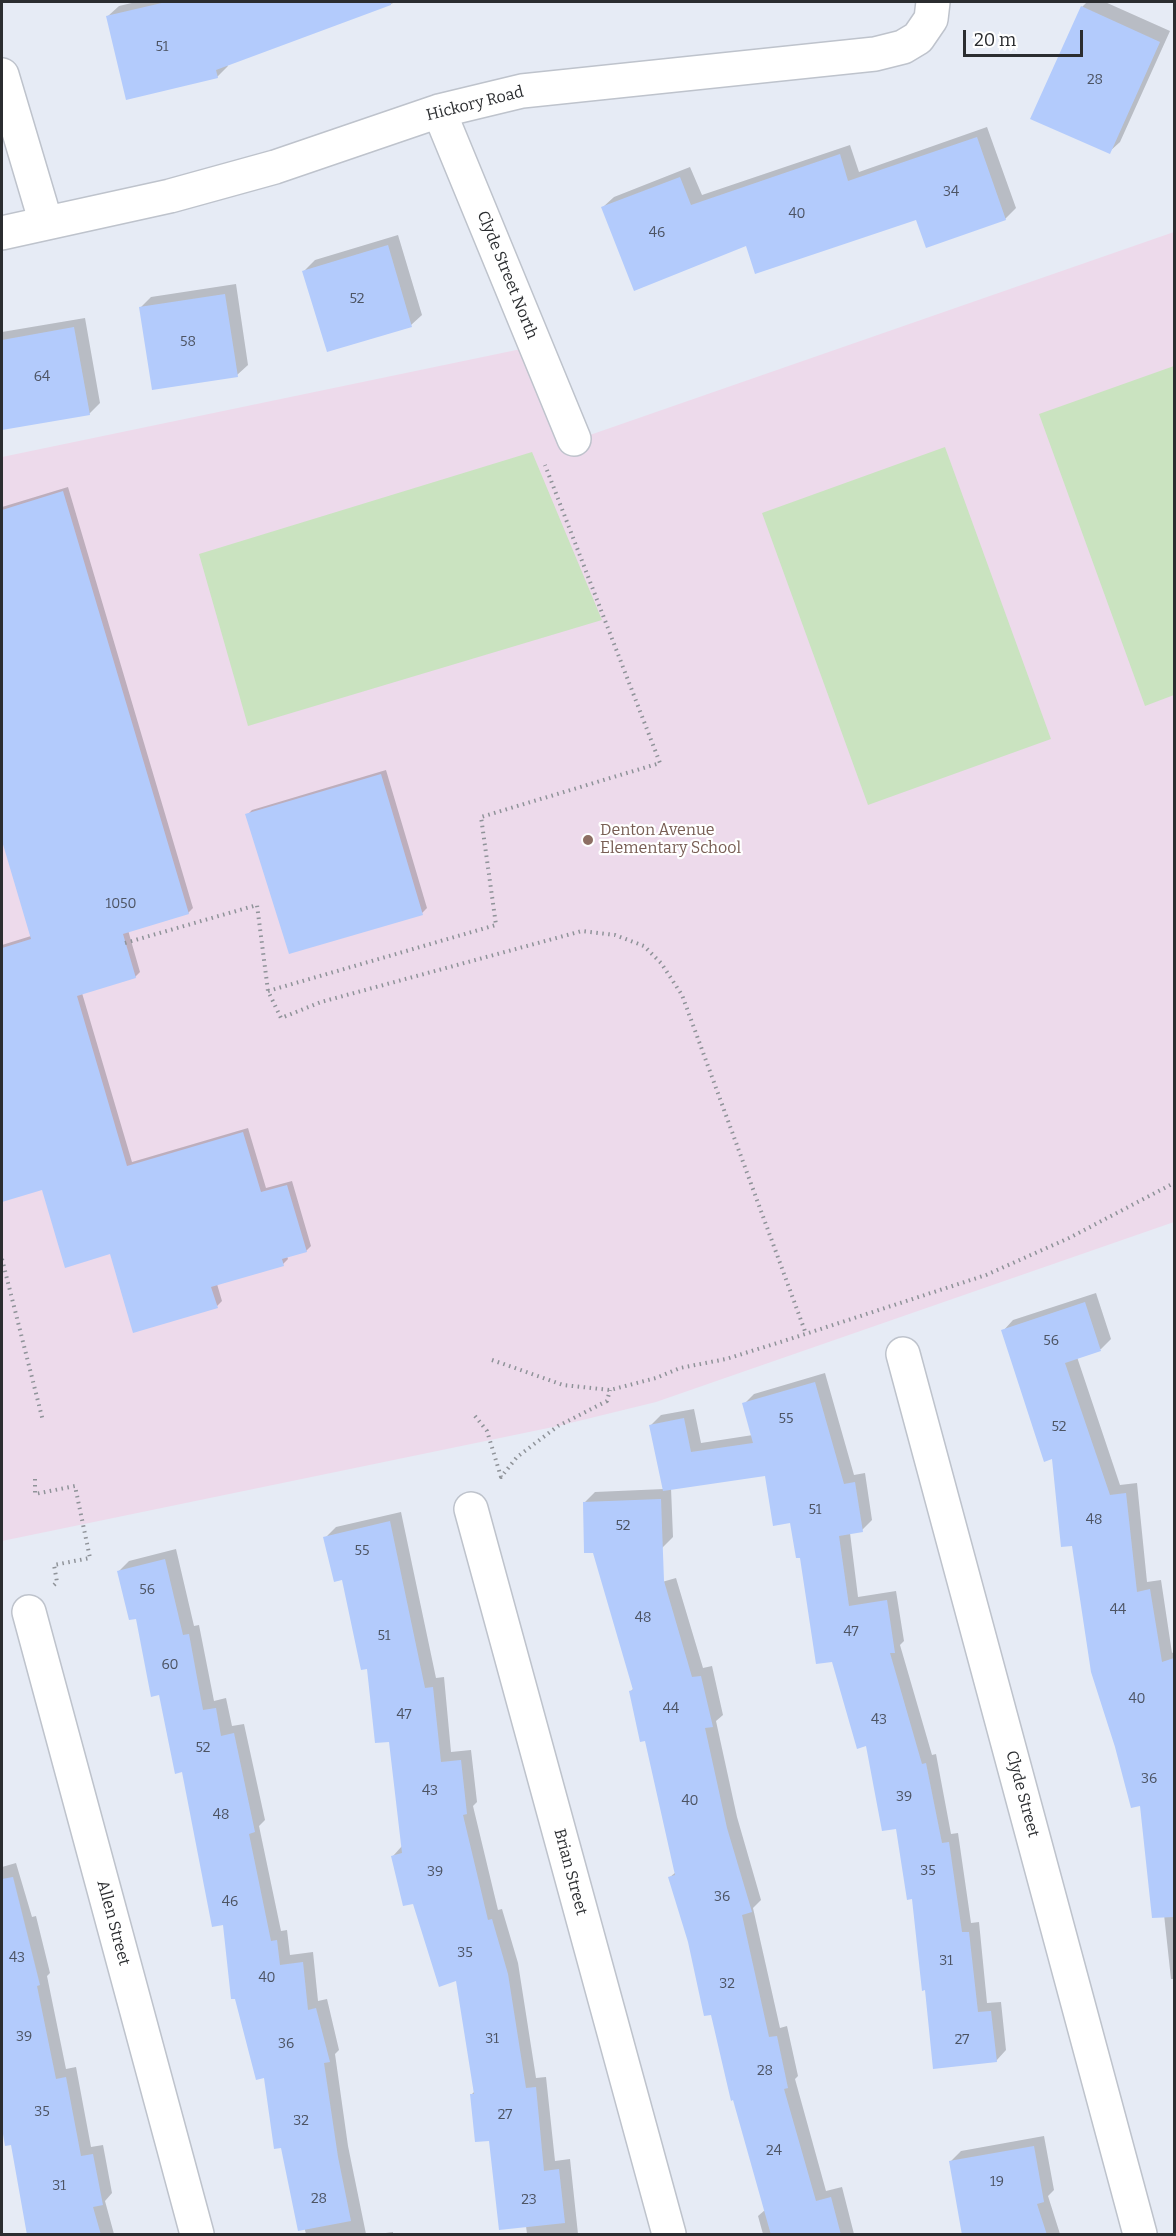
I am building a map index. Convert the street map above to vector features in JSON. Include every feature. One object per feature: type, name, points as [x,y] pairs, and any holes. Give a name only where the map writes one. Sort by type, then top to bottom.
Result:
[{"type":"street","name":"Hickory Road","points":[[2,233],[170,196],[275,167],[439,111],[522,91],[875,54],[903,47],[918,38],[931,19],[933,2]]},
{"type":"street","points":[[2,75],[46,222]]},
{"type":"street","name":"Clyde Street North","points":[[439,111],[574,439]]},
{"type":"street","name":"Clyde Street","points":[[903,1354],[1140,2235]]},
{"type":"street","name":"Brian Street","points":[[471,1509],[669,2235]]},
{"type":"street","name":"Allen Street","points":[[29,1612],[196,2235]]},
{"type":"path","points":[[268,991],[495,925],[481,818],[660,763],[543,458]]},
{"type":"path","points":[[125,943],[257,905],[268,991],[280,1018],[321,1002],[582,932],[615,935],[644,946],[661,963],[682,995],[806,1334]]},
{"type":"path","points":[[492,1360],[563,1385],[610,1390],[656,1378],[680,1368],[726,1359],[986,1275],[1069,1238],[1174,1184]]},
{"type":"path","points":[[2,1258],[43,1421]]},
{"type":"path","points":[[475,1416],[487,1431],[501,1477],[517,1457],[558,1426],[607,1401],[610,1390]]},
{"type":"path","points":[[29,1612],[57,1582],[54,1565],[90,1558],[75,1486],[35,1494],[35,1479]]},
{"type":"shaded area","name":"Denton Avenue Elementary School","points":[[1174,232],[1174,1222],[656,1402],[558,1426],[2,1541],[2,457],[526,348],[564,444]]},
{"type":"green space","points":[[1174,366],[1174,695],[1145,706],[1039,414]]},
{"type":"green space","points":[[945,447],[1051,739],[868,805],[762,513]]},
{"type":"green space","points":[[532,452],[602,620],[248,726],[199,554]]},
{"type":"building","points":[[166,2],[391,2],[391,5],[216,70],[218,78],[126,100],[106,16]]},
{"type":"building","points":[[1081,6],[1160,42],[1110,154],[1030,119]]},
{"type":"building","points":[[977,137],[1006,220],[926,248],[916,220],[755,274],[746,246],[634,291],[601,207],[680,177],[691,205],[840,154],[848,181]]},
{"type":"building","points":[[388,245],[412,327],[327,352],[302,271]]},
{"type":"building","points":[[225,294],[238,377],[152,390],[139,307]]},
{"type":"building","points":[[74,327],[90,415],[2,430],[2,340]]},
{"type":"building","points":[[63,491],[189,914],[123,934],[136,978],[77,996],[127,1166],[243,1132],[261,1192],[287,1185],[307,1252],[282,1259],[284,1266],[211,1287],[218,1308],[133,1333],[110,1254],[65,1268],[42,1190],[2,1202],[2,948],[31,939],[2,841],[2,510]]},
{"type":"building","points":[[381,774],[423,915],[289,954],[245,814]]},
{"type":"building","points":[[1085,1302],[1101,1351],[1065,1363],[1110,1495],[1126,1493],[1137,1592],[1150,1589],[1162,1662],[1174,1658],[1174,1917],[1152,1918],[1140,1806],[1131,1808],[1115,1747],[1091,1672],[1072,1546],[1061,1547],[1052,1459],[1044,1462],[1001,1330]]},
{"type":"building","points":[[815,1382],[844,1484],[855,1482],[863,1532],[839,1536],[849,1606],[887,1600],[895,1653],[890,1653],[922,1764],[926,1763],[942,1843],[949,1842],[962,1932],[969,1932],[978,2012],[991,2011],[997,2062],[933,2069],[912,1899],[907,1900],[896,1829],[882,1831],[866,1746],[857,1749],[832,1662],[816,1664],[800,1558],[796,1558],[790,1523],[773,1526],[765,1476],[663,1491],[649,1425],[684,1418],[691,1452],[753,1443],[742,1403]]},
{"type":"building","points":[[661,1499],[664,1581],[692,1677],[701,1676],[713,1727],[705,1728],[727,1828],[752,1912],[742,1915],[769,2037],[777,2036],[788,2088],[784,2089],[816,2201],[831,2197],[841,2235],[771,2235],[733,2100],[731,2101],[711,2015],[704,2016],[688,1942],[668,1877],[675,1875],[645,1741],[640,1742],[629,1691],[633,1690],[593,1553],[584,1553],[583,1502]]},
{"type":"building","points":[[390,1521],[425,1688],[433,1687],[441,1762],[461,1760],[467,1814],[463,1815],[488,1920],[492,1919],[508,1974],[526,2088],[536,2087],[544,2171],[559,2169],[565,2223],[499,2230],[489,2141],[475,2142],[470,2094],[474,2094],[456,1981],[439,1987],[413,1904],[403,1906],[391,1856],[402,1853],[389,1742],[375,1743],[367,1669],[361,1670],[342,1580],[334,1582],[323,1537]]},
{"type":"building","points":[[165,1559],[183,1635],[189,1634],[203,1710],[216,1708],[221,1736],[234,1733],[255,1832],[249,1834],[271,1941],[277,1940],[280,1965],[303,1962],[308,2010],[316,2008],[330,2062],[324,2063],[338,2157],[351,2221],[298,2231],[281,2148],[274,2149],[264,2078],[256,2080],[235,1999],[231,1999],[223,1925],[212,1927],[182,1772],[175,1774],[159,1695],[151,1697],[136,1619],[129,1620],[117,1571]]},
{"type":"building","points":[[13,1877],[40,1985],[37,1986],[56,2079],[66,2077],[81,2156],[93,2154],[103,2205],[93,2207],[101,2235],[27,2235],[11,2145],[5,2146],[2,2128],[2,1879]]},
{"type":"building","points":[[1034,2146],[1044,2202],[1037,2204],[1047,2235],[962,2235],[949,2161]]},
{"type":"place","name":"Denton Avenue Elementary School","points":[[588,840]]}]
